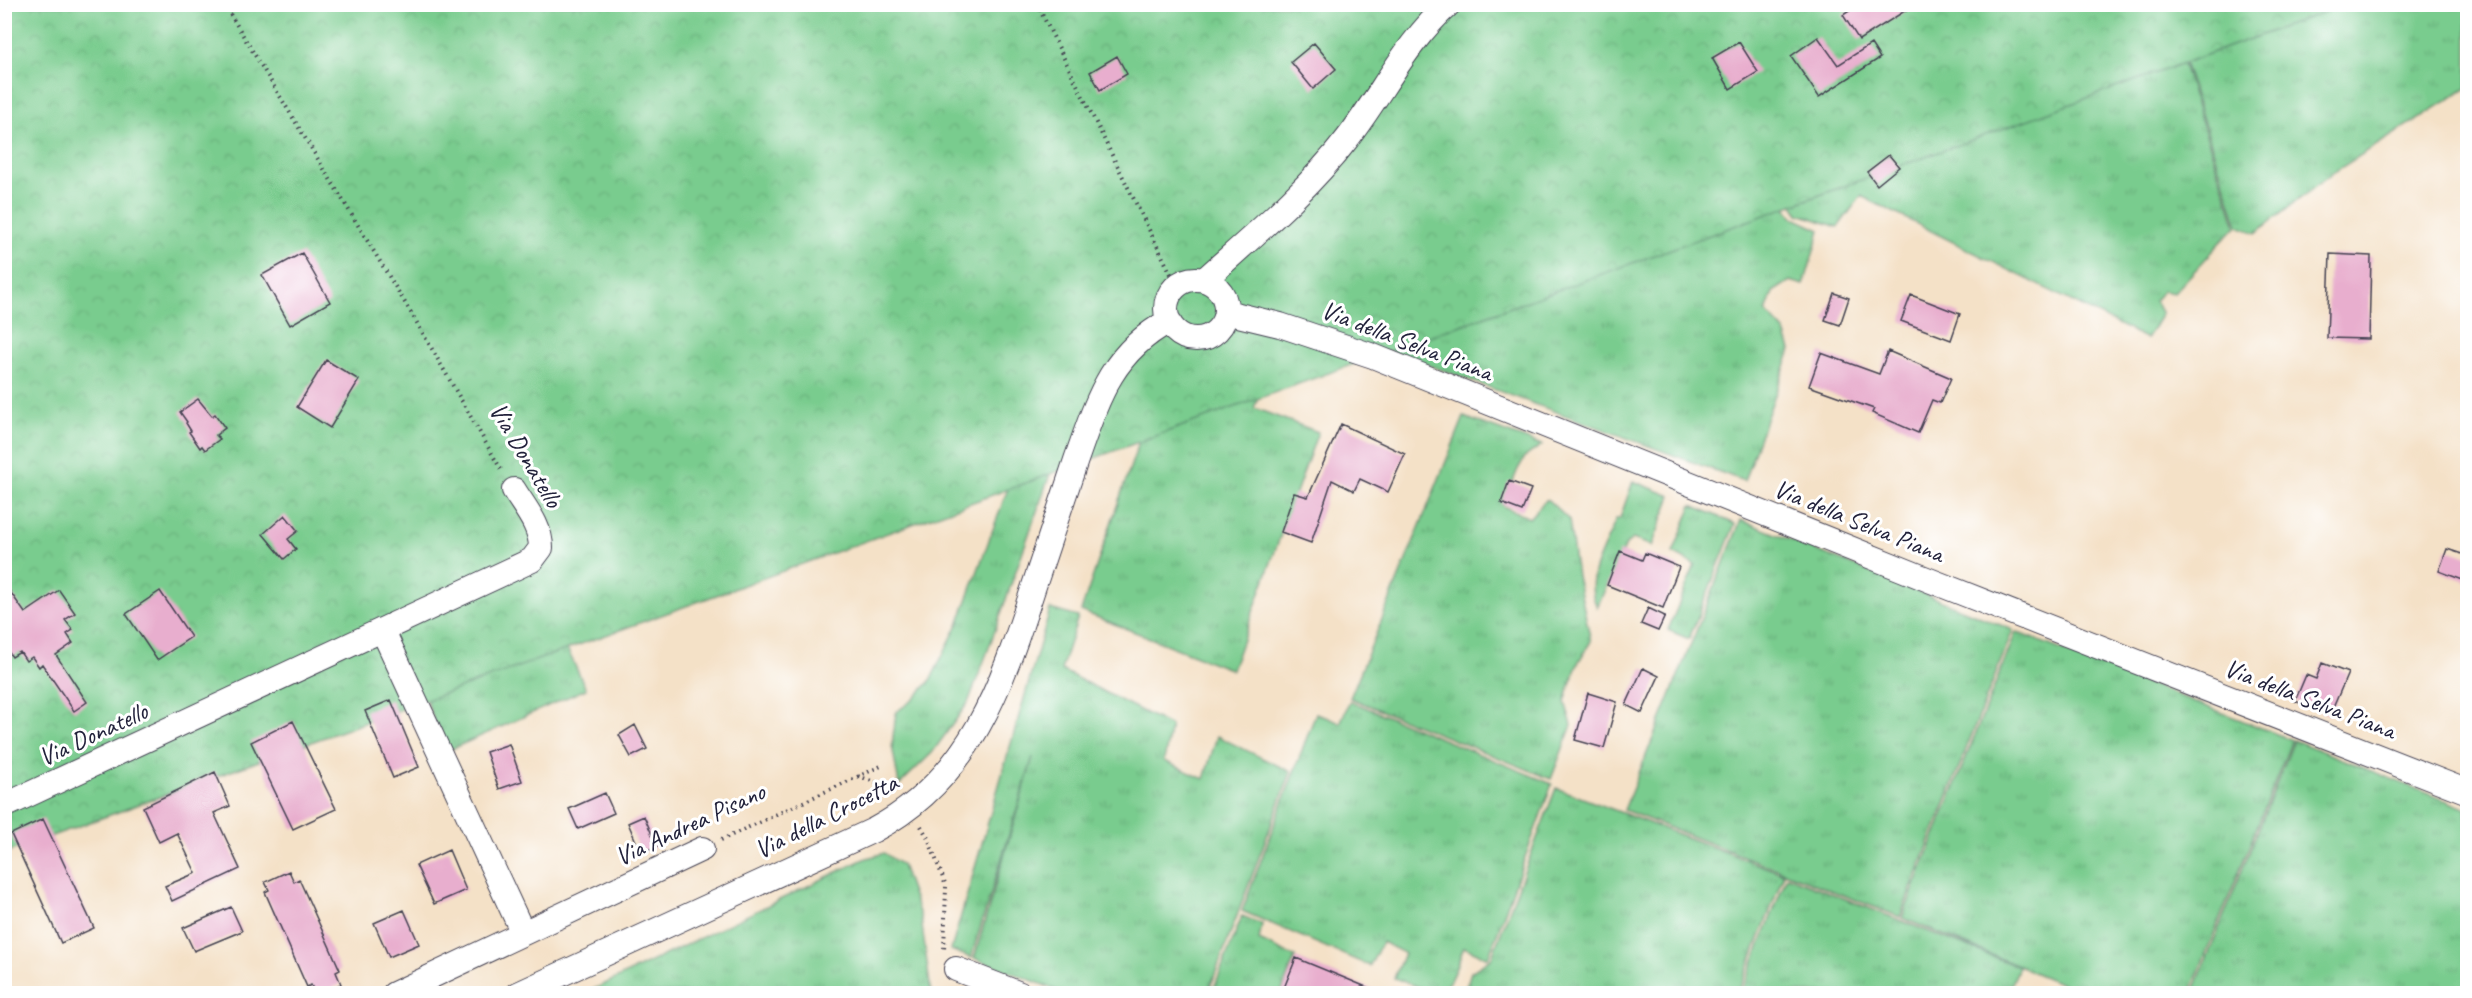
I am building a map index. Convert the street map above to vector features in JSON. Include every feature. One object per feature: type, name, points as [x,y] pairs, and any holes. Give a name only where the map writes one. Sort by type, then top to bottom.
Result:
[{"type":"street","points":[[1204,280],[1303,190],[1325,166],[1371,107],[1413,42],[1449,4]]},
{"type":"street","points":[[1195,279],[1204,280],[1221,292],[1226,312],[1218,329],[1201,338],[1182,335],[1169,321],[1167,302],[1177,286],[1195,279]]},
{"type":"street","name":"Via della Selva Piana","points":[[1226,312],[1280,325],[1373,356],[1929,580],[2468,792]]},
{"type":"street","name":"Via della Crocetta","points":[[518,993],[862,836],[908,809],[935,784],[976,731],[991,705],[1010,660],[1052,530],[1104,386],[1129,350],[1144,335],[1169,321]]},
{"type":"street","name":"Via Donatello","points":[[4,806],[383,631],[538,555],[541,548],[538,529],[514,490]]},
{"type":"street","points":[[383,631],[523,933]]},
{"type":"street","name":"Via Andrea Pisano","points":[[394,993],[702,849]]},
{"type":"street","points":[[956,969],[1020,993]]},
{"type":"path","name":"Via Donatello","points":[[225,4],[514,490]]},
{"type":"path","points":[[1037,4],[1177,286]]},
{"type":"path","name":"Via Andrea Pisano","points":[[702,849],[881,766]]},
{"type":"path","points":[[858,776],[890,788],[925,832],[944,877],[948,900],[944,952],[950,964],[956,969]]},
{"type":"green space","points":[[5,5],[2344,5],[5,853]]},
{"type":"green space","points":[[2163,5],[2467,5],[2467,88],[2334,172],[2256,233],[2238,226]]},
{"type":"green space","points":[[2174,37],[2236,226],[2174,293],[2163,291],[2155,301],[2162,314],[2147,339],[1861,196],[1838,227],[1799,214],[1765,164]]},
{"type":"green space","points":[[1757,169],[1794,218],[1820,230],[1804,285],[1790,281],[1773,292],[1766,312],[1785,332],[1791,350],[1744,481],[1240,296]]},
{"type":"green space","points":[[1073,311],[1061,430],[1049,477],[987,653],[968,703],[932,753],[899,785],[892,745],[896,712],[913,700],[930,681],[959,622]]},
{"type":"green space","points":[[1281,338],[1254,408],[1318,432],[1232,670],[1081,611],[1166,363]]},
{"type":"green space","points":[[1464,417],[1542,445],[1525,457],[1503,506],[1529,518],[1547,499],[1569,520],[1577,576],[1591,641],[1579,661],[1570,684],[1565,702],[1572,725],[1551,779],[1350,698]]},
{"type":"green space","points":[[1633,481],[1671,496],[1652,546],[1633,539],[1627,543],[1597,607],[1592,585],[1597,562],[1616,519],[1620,518]]},
{"type":"green space","points":[[1692,505],[1735,524],[1689,639],[1668,630],[1695,565],[1673,553]]},
{"type":"green space","points":[[1741,520],[2013,630],[1900,917],[1624,810]]},
{"type":"green space","points":[[534,578],[586,689],[445,752],[400,626]]},
{"type":"green space","points":[[1050,609],[1078,617],[1061,670],[1171,726],[1164,761],[1204,779],[1217,736],[1291,772],[1208,993],[1064,993],[974,958],[1033,757],[971,958],[951,950]]},
{"type":"green space","points":[[2016,632],[2292,740],[2190,993],[2084,993],[1902,918]]},
{"type":"green space","points":[[1350,701],[1552,784],[1488,958],[1464,947],[1452,976],[1441,989],[1424,989],[1394,978],[1404,953],[1382,942],[1370,966],[1242,911],[1316,713],[1340,723]]},
{"type":"green space","points":[[2294,740],[2467,809],[2467,993],[2193,993]]},
{"type":"green space","points":[[1556,788],[1784,874],[1738,993],[1464,993],[1471,972],[1491,959]]},
{"type":"green space","points":[[884,853],[902,865],[921,918],[931,993],[586,993],[864,859]]},
{"type":"green space","points":[[1787,876],[2019,967],[2008,993],[1741,993]]},
{"type":"green space","points":[[1242,916],[1262,924],[1259,940],[1295,957],[1281,993],[1212,993]]},
{"type":"building","points":[[1860,4],[1916,4],[1859,40],[1843,15]]},
{"type":"building","points":[[1818,37],[1838,65],[1871,44],[1880,58],[1819,97],[1791,56]]},
{"type":"building","points":[[1739,42],[1758,72],[1730,89],[1712,58]]},
{"type":"building","points":[[1314,43],[1336,69],[1313,89],[1291,62]]},
{"type":"building","points":[[1117,56],[1127,74],[1100,90],[1090,72]]},
{"type":"building","points":[[1889,155],[1899,167],[1877,185],[1867,172]]},
{"type":"building","points":[[302,253],[330,302],[290,325],[262,275]]},
{"type":"building","points":[[2330,254],[2371,256],[2369,339],[2327,338]]},
{"type":"building","points":[[1834,293],[1849,298],[1840,325],[1825,320]]},
{"type":"building","points":[[1911,295],[1960,314],[1951,340],[1901,321]]},
{"type":"building","points":[[1888,351],[1951,378],[1940,403],[1932,400],[1918,433],[1872,413],[1874,409],[1809,386],[1821,353],[1879,374]]},
{"type":"building","points":[[326,360],[359,380],[330,428],[297,407]]},
{"type":"building","points":[[198,399],[212,416],[215,414],[225,428],[216,435],[220,439],[205,450],[202,446],[200,448],[189,432],[191,431],[187,422],[180,412]]},
{"type":"building","points":[[1341,424],[1405,454],[1388,492],[1360,479],[1354,491],[1332,480],[1311,543],[1281,532],[1294,493],[1308,497]]},
{"type":"building","points":[[1509,481],[1531,489],[1522,511],[1501,503]]},
{"type":"building","points":[[285,515],[298,531],[288,539],[296,549],[284,559],[263,534]]},
{"type":"building","points":[[2447,549],[2468,556],[2468,582],[2439,571]]},
{"type":"building","points":[[1620,551],[1642,560],[1645,553],[1679,567],[1663,608],[1607,585]]},
{"type":"building","points":[[4,583],[25,613],[59,590],[75,613],[65,620],[73,630],[67,634],[73,643],[56,655],[87,702],[74,711],[42,664],[39,667],[32,657],[26,661],[20,652],[12,657],[4,646]]},
{"type":"building","points":[[160,591],[191,637],[157,660],[126,614]]},
{"type":"building","points":[[1648,608],[1665,616],[1658,631],[1641,624]]},
{"type":"building","points":[[2322,663],[2348,673],[2330,715],[2295,701],[2306,675],[2316,679]]},
{"type":"building","points":[[1643,668],[1659,676],[1642,713],[1626,705]]},
{"type":"building","points":[[1588,693],[1617,702],[1604,748],[1575,740]]},
{"type":"building","points":[[391,700],[419,767],[393,778],[365,711]]},
{"type":"building","points":[[293,721],[336,809],[293,829],[251,742]]},
{"type":"building","points":[[635,725],[647,749],[631,757],[619,735]]},
{"type":"building","points":[[509,744],[522,781],[499,789],[486,752]]},
{"type":"building","points":[[215,772],[230,806],[214,813],[240,869],[172,901],[165,886],[196,873],[177,833],[159,842],[143,807]]},
{"type":"building","points":[[605,793],[614,813],[578,829],[569,809]]},
{"type":"building","points":[[644,816],[657,846],[641,853],[628,823]]},
{"type":"building","points":[[43,819],[94,928],[61,943],[11,834]]},
{"type":"building","points":[[449,850],[466,890],[434,904],[416,865]]},
{"type":"building","points":[[289,871],[294,882],[299,879],[340,970],[336,972],[341,984],[321,993],[315,993],[311,985],[307,987],[265,892],[269,890],[265,882]]},
{"type":"building","points":[[231,907],[242,931],[194,951],[183,928]]},
{"type":"building","points":[[404,910],[419,944],[389,957],[374,923]]},
{"type":"building","points":[[1296,958],[1381,993],[1282,993]]}]
